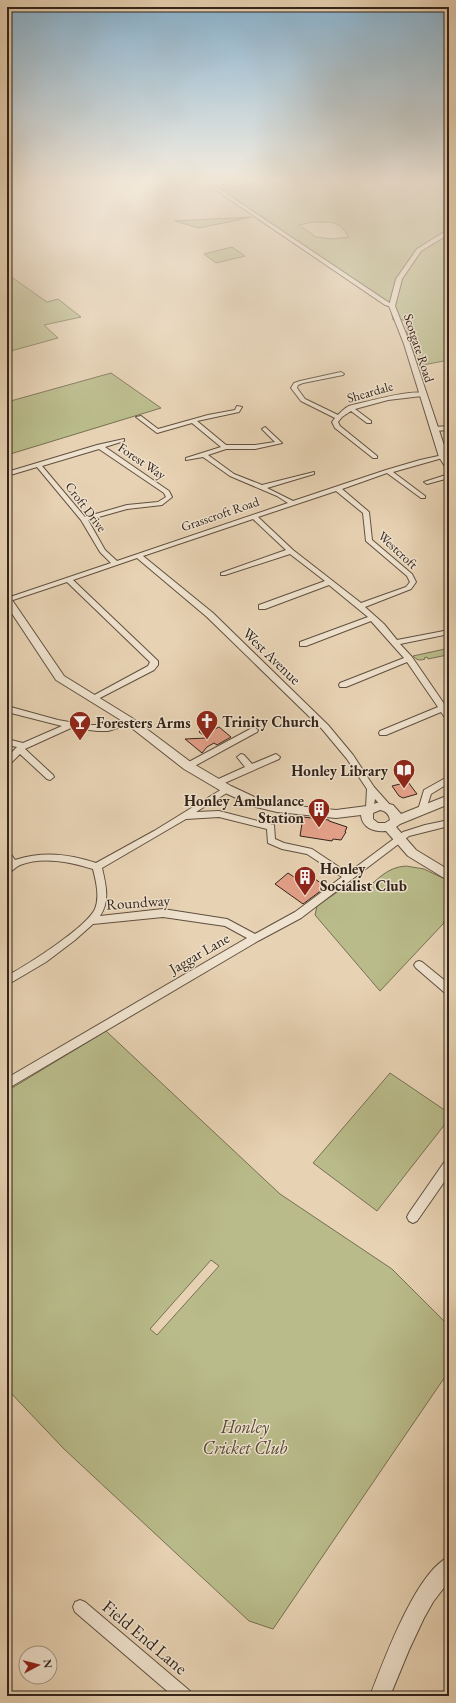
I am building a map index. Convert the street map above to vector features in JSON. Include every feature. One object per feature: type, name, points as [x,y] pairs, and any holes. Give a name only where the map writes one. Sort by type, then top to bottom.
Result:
[{"type":"street","points":[[324,261],[392,306]]},
{"type":"street","name":"Scotgate Road","points":[[411,261],[399,279],[392,306],[407,344],[442,457],[449,466]]},
{"type":"street","points":[[337,417],[303,400],[294,388],[296,384],[302,382],[341,374]]},
{"type":"street","name":"Sheardale","points":[[375,457],[337,427],[335,422],[337,417],[350,408],[401,395],[422,394]]},
{"type":"street","points":[[139,417],[157,431],[210,416],[237,411],[239,407]]},
{"type":"street","points":[[350,408],[369,422]]},
{"type":"street","points":[[193,421],[225,447]]},
{"type":"street","points":[[434,429],[449,428]]},
{"type":"street","points":[[188,459],[225,447],[282,445],[265,430]]},
{"type":"street","points":[[7,474],[122,440]]},
{"type":"street","name":"Forest Way","points":[[84,519],[127,507],[160,504],[169,497],[167,492],[99,446]]},
{"type":"street","points":[[204,455],[232,475],[263,487],[292,503]]},
{"type":"street","name":"Grasscroft Road","points":[[7,599],[69,580],[388,471],[442,457]]},
{"type":"street","name":"Croft Drive","points":[[38,464],[84,519],[102,551],[116,563]]},
{"type":"street","points":[[388,471],[423,497]]},
{"type":"street","points":[[263,487],[312,473]]},
{"type":"street","points":[[427,482],[449,476]]},
{"type":"street","name":"Westcroft","points":[[337,488],[366,512],[368,541],[410,575],[413,582],[409,588],[360,606]]},
{"type":"street","points":[[253,516],[291,551],[360,606],[396,642],[449,717]]},
{"type":"street","points":[[224,574],[291,551]]},
{"type":"street","name":"West Avenue","points":[[138,556],[210,615],[325,727],[350,757],[371,789],[388,808]]},
{"type":"street","points":[[69,580],[154,661],[154,665],[151,668],[93,698]]},
{"type":"street","points":[[262,607],[330,582]]},
{"type":"street","points":[[7,599],[11,613],[60,678],[128,720],[188,766],[222,786],[260,804],[277,808],[336,814],[380,828],[449,799]]},
{"type":"street","points":[[303,644],[372,618]]},
{"type":"street","points":[[396,642],[449,632]]},
{"type":"street","points":[[343,685],[409,659]]},
{"type":"street","points":[[383,733],[443,708]]},
{"type":"street","points":[[7,709],[72,724],[107,728],[128,720]]},
{"type":"street","points":[[7,762],[22,748],[72,724]]},
{"type":"street","points":[[188,766],[254,730]]},
{"type":"street","points":[[7,742],[22,748],[50,777]]},
{"type":"street","points":[[241,757],[251,768]]},
{"type":"street","points":[[7,855],[10,866],[38,856],[59,856],[97,867],[214,797],[222,786],[251,768],[276,757]]},
{"type":"street","points":[[422,810],[427,792],[449,779]]},
{"type":"street","points":[[371,789],[369,809],[366,817],[371,825]]},
{"type":"street","points":[[214,797],[215,807],[219,814]]},
{"type":"street","points":[[336,814],[380,806],[388,808],[422,810]]},
{"type":"street","points":[[388,808],[395,814],[392,824],[399,839],[423,861],[449,876]]},
{"type":"street","points":[[184,816],[219,814],[271,827],[271,841],[282,846],[310,851],[348,877]]},
{"type":"street","name":"Jaggar Lane","points":[[7,1084],[255,938],[298,915],[406,834],[446,823]]},
{"type":"street","name":"Roundway","points":[[7,981],[67,941],[91,921],[99,910],[102,894],[97,867]]},
{"type":"street","name":"Roundway","points":[[91,921],[164,913],[214,920],[227,924],[255,938]]},
{"type":"street","points":[[419,965],[449,990]]},
{"type":"street","points":[[413,1217],[449,1165]]},
{"type":"street","points":[[380,1696],[418,1606],[439,1577],[449,1567]]},
{"type":"street","name":"Field End Lane","points":[[80,1607],[185,1696]]},
{"type":"green space","points":[[326,261],[449,261],[449,360],[418,366],[408,338],[405,320],[393,320],[391,309],[385,300]]},
{"type":"green space","points":[[7,274],[47,302],[58,299],[81,317],[44,325],[58,338],[7,352]]},
{"type":"green space","points":[[111,373],[161,408],[7,455],[7,402]]},
{"type":"green space","points":[[445,649],[449,651],[449,654],[428,659],[427,657],[421,660],[413,656]]},
{"type":"green space","points":[[406,866],[424,869],[449,881],[449,910],[443,924],[380,991],[315,915],[317,906],[352,882],[365,890],[379,877],[394,868]]},
{"type":"green space","name":"Honley Cricket Club","points":[[106,1031],[280,1194],[392,1269],[449,1326],[449,1371],[273,1629],[249,1621],[64,1449],[7,1389],[7,1091]],"holes":[[[211,1260],[219,1266],[157,1335],[150,1329]]]},
{"type":"green space","points":[[390,1073],[449,1113],[449,1119],[377,1211],[313,1163]]},
{"type":"building","name":"Trinity Church","points":[[202,727],[206,730],[210,728],[213,730],[219,727],[231,737],[217,745],[214,743],[207,747],[202,753],[185,739],[207,738],[199,732]]},
{"type":"building","name":"Honley Library","points":[[408,782],[417,794],[403,798],[399,796],[392,786]]},
{"type":"building","name":"Honley Ambulance Station","points":[[303,817],[329,820],[347,827],[346,832],[341,840],[333,839],[332,841],[300,836]]},
{"type":"building","name":"Honley Socialist Club","points":[[288,873],[303,883],[311,876],[326,887],[303,904],[275,884]]},
{"type":"place","name":"Trinity Church","points":[[207,740]]},
{"type":"place","name":"Foresters Arms","points":[[80,742]]},
{"type":"place","name":"Honley Library","points":[[404,790]]},
{"type":"place","name":"Honley Ambulance Station","points":[[319,828]]},
{"type":"place","name":"Honley Socialist Club","points":[[305,896]]}]
